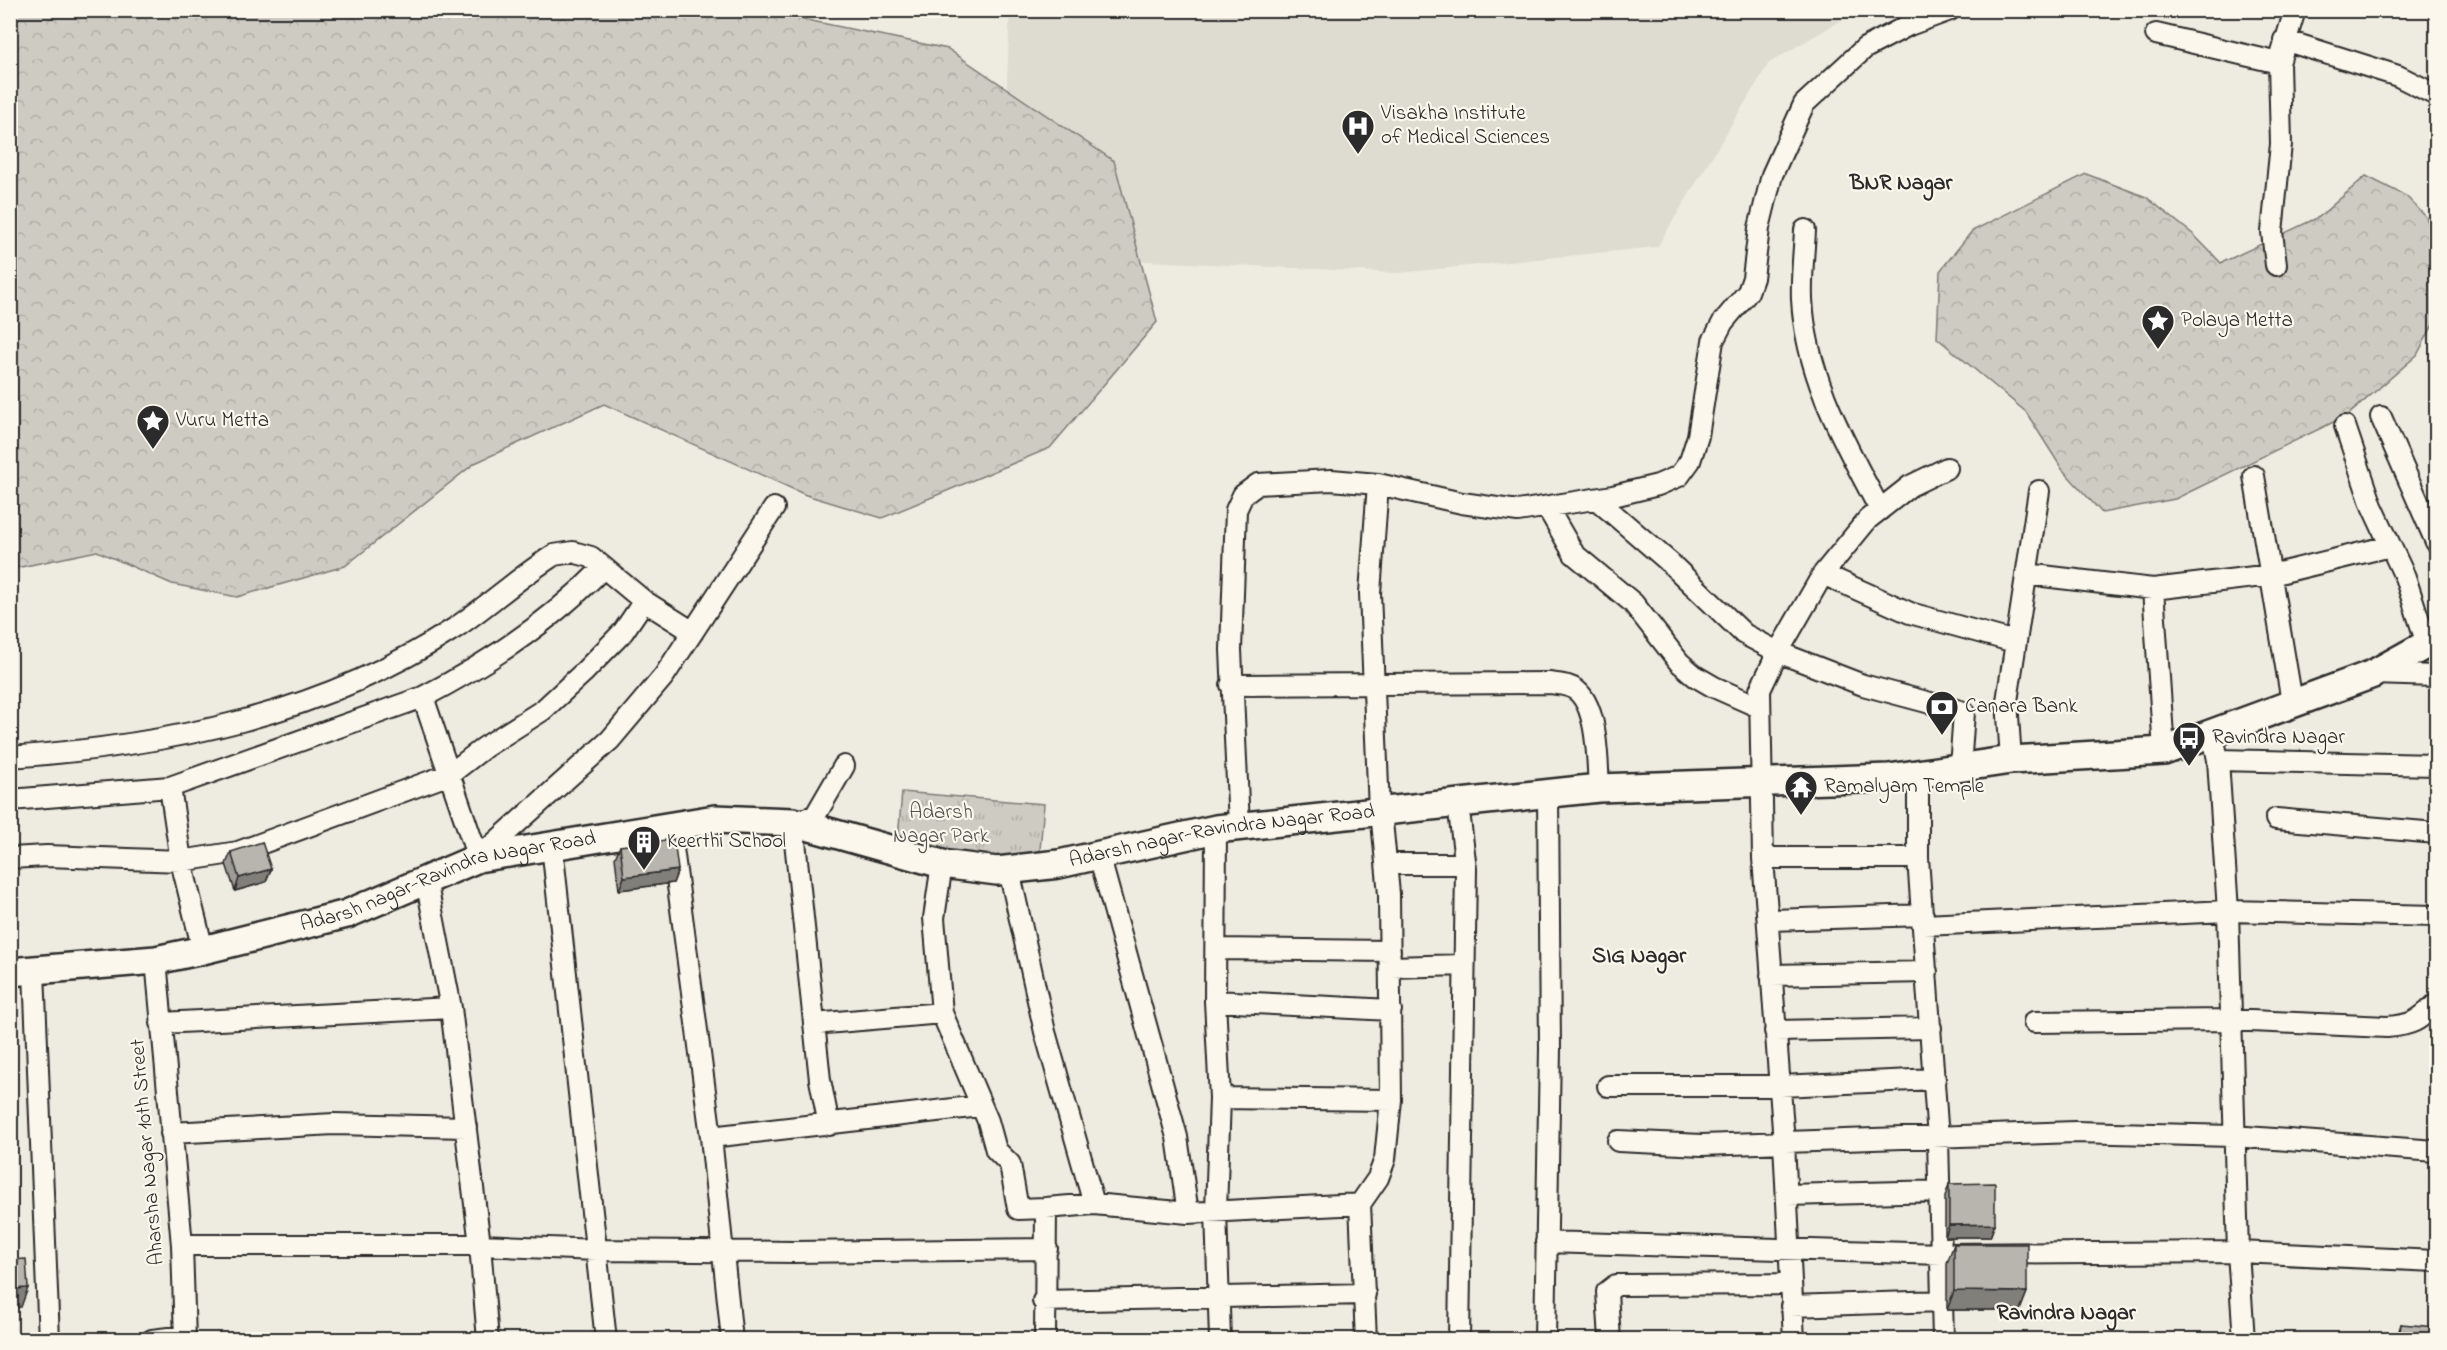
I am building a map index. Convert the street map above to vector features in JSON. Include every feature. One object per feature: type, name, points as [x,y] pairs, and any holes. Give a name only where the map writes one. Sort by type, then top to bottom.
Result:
[{"type":"street","points":[[1220,1340],[1216,1210],[1220,1098],[1215,1001],[1216,949],[1228,827],[1236,510],[1243,495],[1258,484],[1331,480],[1378,484],[1462,503],[1518,511],[1596,499],[1658,485],[1686,470],[1698,436],[1713,341],[1723,322],[1748,292],[1754,278],[1759,228],[1772,175],[1804,105],[1865,48],[1910,25],[1950,10]]},
{"type":"street","points":[[2276,265],[2272,232],[2281,144],[2279,63],[2284,40],[2295,10]]},
{"type":"street","points":[[2157,34],[2279,63]]},
{"type":"street","points":[[2284,40],[2398,76],[2436,95]]},
{"type":"street","points":[[1805,230],[1803,307],[1820,388],[1829,413],[1880,510]]},
{"type":"street","points":[[2381,417],[2436,543]]},
{"type":"street","points":[[2345,426],[2372,506],[2432,641]]},
{"type":"street","points":[[1794,1340],[1784,1143],[1762,858],[1760,690],[1778,652],[1823,574],[1868,519],[1910,486],[1947,468]]},
{"type":"street","points":[[2254,476],[2292,702]]},
{"type":"street","points":[[1366,1340],[1360,1204],[1378,1178],[1385,1158],[1391,1100],[1390,959],[1386,864],[1380,811],[1373,684],[1370,593],[1378,484]]},
{"type":"street","points":[[2012,760],[2007,701],[2039,491]]},
{"type":"street","points":[[1596,499],[1668,561],[1744,634],[1778,652],[1863,685],[1964,712],[1960,768]]},
{"type":"street","points":[[1547,507],[1574,554],[1633,603],[1679,662],[1695,676],[1714,687],[1760,707]]},
{"type":"street","points":[[423,697],[478,858],[610,740],[664,676],[774,508]]},
{"type":"street","points":[[2026,574],[2154,589],[2271,575],[2390,546]]},
{"type":"street","points":[[10,757],[93,751],[197,734],[260,717],[336,691],[454,628],[554,555],[573,552],[591,557],[644,601],[693,632]]},
{"type":"street","points":[[10,800],[170,787],[423,697],[454,681],[524,636],[603,568]]},
{"type":"street","points":[[1823,574],[1910,613],[2015,642]]},
{"type":"street","points":[[2154,589],[2164,751]]},
{"type":"street","points":[[10,858],[46,856],[181,861],[238,852],[450,774],[485,747],[543,710],[623,632],[644,601]]},
{"type":"street","name":"Adarsh nagar-Ravindra Nagar Road","points":[[22,971],[156,960],[203,950],[346,914],[478,858],[716,819],[793,822],[942,864],[997,871],[1059,864],[1228,827],[1548,793],[1599,788],[1889,778],[2012,760],[2215,747],[2292,702],[2373,674],[2432,641]]},
{"type":"street","points":[[2373,674],[2436,676]]},
{"type":"street","points":[[1231,685],[1550,683],[1570,686],[1583,696],[1590,711],[1595,731],[1599,788]]},
{"type":"street","points":[[2244,1340],[2233,1136],[2228,911],[2215,747],[2436,765]]},
{"type":"street","points":[[829,1125],[820,1080],[793,822],[815,816],[844,766]]},
{"type":"street","points":[[1918,773],[1917,858],[1924,920],[1935,1079],[1943,1340]]},
{"type":"street","points":[[170,787],[181,861],[203,950]]},
{"type":"street","points":[[1545,1340],[1550,1049],[1548,793]]},
{"type":"street","points":[[1458,803],[1465,864],[1459,1340]]},
{"type":"street","points":[[2276,819],[2436,833]]},
{"type":"street","points":[[670,827],[711,1137],[732,1340]]},
{"type":"street","points":[[552,846],[606,1340]]},
{"type":"street","points":[[1099,855],[1177,1137],[1188,1213]]},
{"type":"street","points":[[1762,858],[1917,858]]},
{"type":"street","points":[[942,864],[934,918],[942,1012],[996,1150],[1010,1164],[1018,1209],[1094,1204],[1188,1213],[1360,1204]]},
{"type":"street","points":[[1386,864],[1465,864]]},
{"type":"street","points":[[1009,870],[1045,1032],[1094,1204]]},
{"type":"street","points":[[426,880],[451,1008],[480,1245],[488,1340]]},
{"type":"street","points":[[1768,920],[1924,920],[2228,911],[2436,915]]},
{"type":"street","points":[[1216,949],[1464,965]]},
{"type":"street","name":"Aharsha Nagar 10th Street","points":[[156,960],[182,1245],[185,1338]]},
{"type":"street","points":[[22,971],[49,1340]]},
{"type":"street","points":[[1771,975],[1927,972]]},
{"type":"street","points":[[1215,1001],[1391,1010]]},
{"type":"street","points":[[2034,1022],[2229,1020],[2408,1025],[2419,1020],[2436,1004]]},
{"type":"street","points":[[161,1023],[451,1008]]},
{"type":"street","points":[[814,1024],[942,1012]]},
{"type":"street","points":[[1775,1031],[1931,1028]]},
{"type":"street","points":[[1608,1086],[1780,1086],[1935,1079]]},
{"type":"street","points":[[1220,1098],[1391,1100]]},
{"type":"street","points":[[711,1137],[980,1106]]},
{"type":"street","points":[[171,1133],[334,1124],[466,1126]]},
{"type":"street","points":[[1618,1141],[1702,1145],[1938,1139],[2074,1132],[2233,1136],[2436,1151]]},
{"type":"street","points":[[1787,1195],[1940,1191]]},
{"type":"street","points":[[1045,1340],[1043,1301],[1047,1249],[1046,1208]]},
{"type":"street","points":[[1546,1242],[1942,1254],[2238,1252],[2436,1261]]},
{"type":"street","points":[[182,1245],[480,1245],[597,1250],[1047,1249]]},
{"type":"street","points":[[1610,1340],[1607,1292],[1616,1285],[1790,1284]]},
{"type":"street","points":[[1043,1301],[1218,1299],[1365,1294]]},
{"type":"street","points":[[1791,1306],[1942,1301]]},
{"type":"street","points":[[152,1340],[185,1338]]},
{"type":"shaded area","name":"Visakha Institute of Medical Sciences","points":[[1010,11],[1857,11],[1769,63],[1657,247],[1398,273],[1000,254]]},
{"type":"green space","points":[[758,10],[948,49],[1114,161],[1157,322],[1050,448],[882,518],[806,495],[604,404],[475,463],[345,566],[237,597],[172,584],[97,551],[11,569],[11,11]]},
{"type":"green space","points":[[2086,174],[2146,197],[2194,235],[2221,263],[2319,217],[2366,176],[2406,196],[2426,217],[2436,243],[2436,319],[2417,355],[2348,415],[2175,499],[2102,513],[2062,469],[2026,412],[1937,338],[1940,271],[1972,231]]},
{"type":"green space","name":"Adarsh Nagar Park","points":[[902,792],[1044,804],[1039,862],[897,851]]},
{"type":"building","points":[[674,839],[678,870],[624,877],[620,846]]},
{"type":"building","points":[[262,842],[271,869],[239,878],[231,852]]},
{"type":"building","points":[[1995,1183],[1995,1224],[1949,1225],[1949,1184]]},
{"type":"building","points":[[1954,1244],[2027,1244],[2027,1292],[1954,1291]]},
{"type":"building","points":[[26,1259],[28,1288],[10,1289],[10,1260]]},
{"type":"building","points":[[2401,1324],[2436,1327],[2436,1340],[2399,1340]]},
{"type":"place","name":"Visakha Institute of Medical Sciences","points":[[1358,155]]},
{"type":"place","name":"Polaya Metta","points":[[2158,350]]},
{"type":"place","name":"Vuru Metta","points":[[153,450]]},
{"type":"place","name":"Canara Bank","points":[[1942,736]]},
{"type":"place","name":"Ravindra Nagar","points":[[2189,767]]},
{"type":"place","name":"Ramalyam Temple","points":[[1801,816]]},
{"type":"place","name":"Keerthi School","points":[[644,871]]},
{"type":"district","name":"BNR Nagar","points":[[1901,184]]},
{"type":"district","name":"SIG Nagar","points":[[1639,957]]},
{"type":"district","name":"Ravindra Nagar","points":[[2066,1314]]}]
